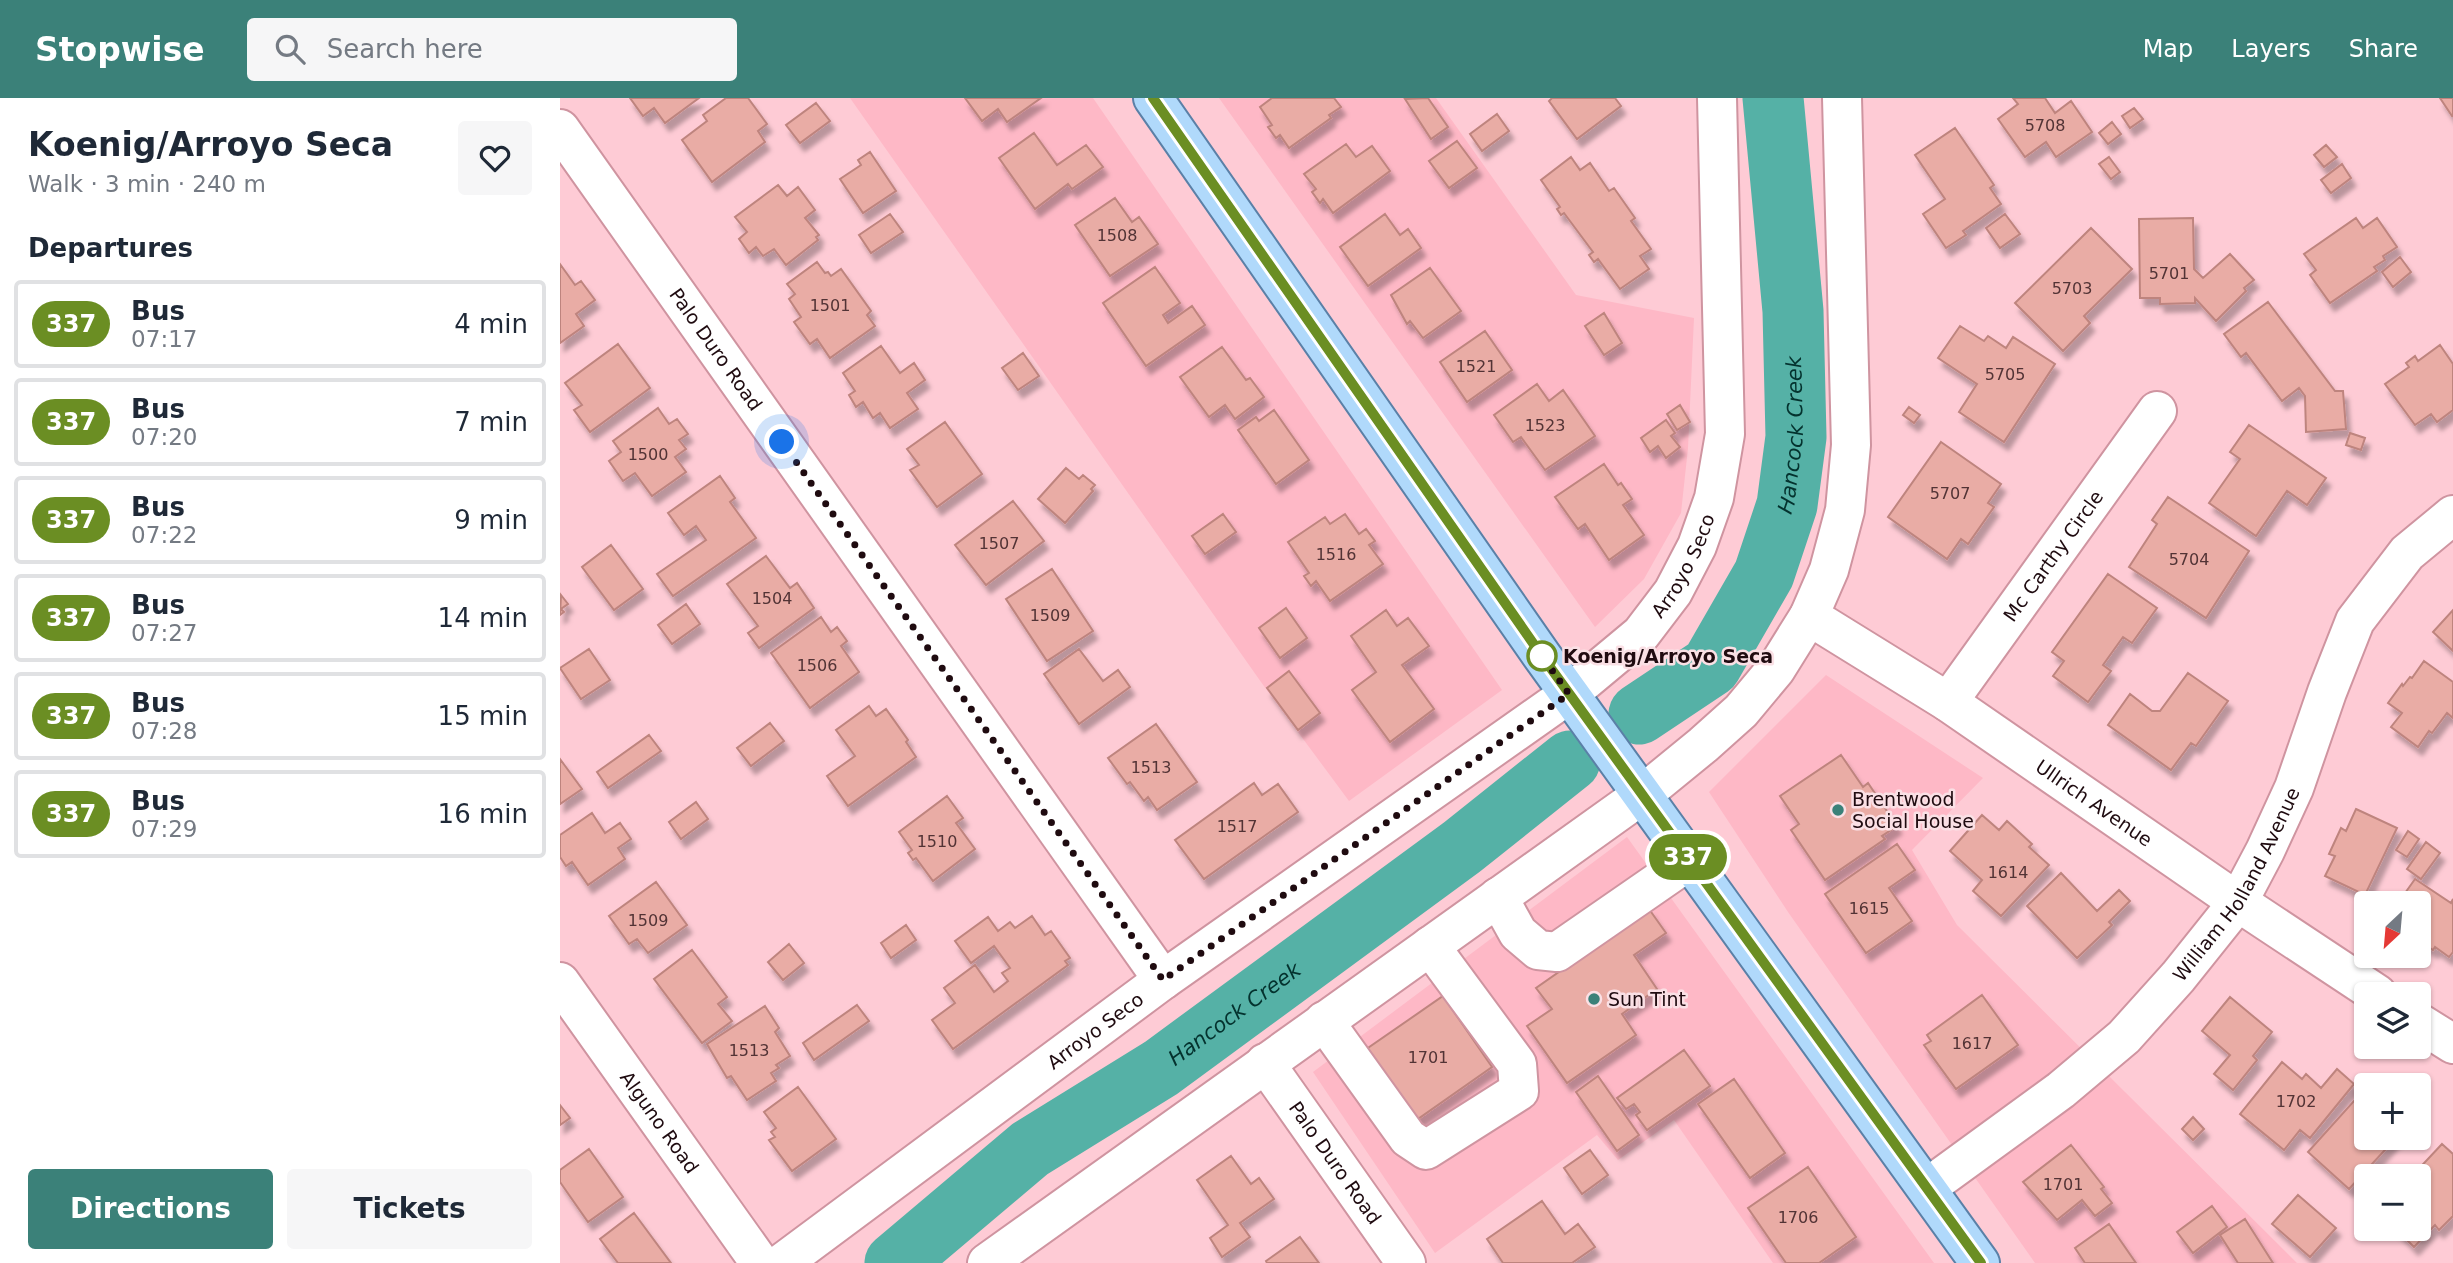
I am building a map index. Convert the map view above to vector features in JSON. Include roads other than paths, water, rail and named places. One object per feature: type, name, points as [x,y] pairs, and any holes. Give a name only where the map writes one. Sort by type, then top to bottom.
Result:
[{"type":"main road","points":[[1153,98],[1569,694],[1928,1187],[1980,1263]]},
{"type":"street","name":"Arroyo Seco","points":[[782,1263],[1163,980],[1569,694],[1641,634],[1673,592],[1697,546],[1714,498],[1725,434],[1716,99]]},
{"type":"street","points":[[987,1263],[1643,794],[1741,710],[1776,669],[1809,616],[1829,570],[1844,510],[1851,445],[1845,100]]},
{"type":"street","name":"Palo Duro Road","points":[[560,129],[1163,980]]},
{"type":"street","name":"Mc Carthy Circle","points":[[1948,702],[2157,411]]},
{"type":"street","name":"William Holland Avenue","points":[[1928,1187],[2061,1090],[2124,1037],[2178,977],[2238,902],[2294,788],[2355,621],[2407,553],[2453,515]]},
{"type":"street","name":"Ullrich Avenue","points":[[1809,616],[1948,702],[2359,982]]},
{"type":"street","points":[[1498,897],[1518,933],[1538,950],[1557,952],[1690,860]]},
{"type":"street","points":[[1324,1021],[1408,1138],[1426,1150],[1519,1091],[1517,1064],[1430,946]]},
{"type":"street","name":"Alguno Road","points":[[560,982],[760,1263]]},
{"type":"street","points":[[2431,1030],[2453,1044]]},
{"type":"street","name":"Palo Duro Road","points":[[1265,1063],[1405,1263]]},
{"type":"waterway","name":"Hancock Creek","points":[[1639,714],[1711,666],[1764,574],[1787,505],[1796,437],[1793,311],[1773,98]]},
{"type":"waterway","name":"Hancock Creek","points":[[895,1263],[1030,1149],[1161,1068],[1462,847],[1570,761]]},
{"type":"place","name":"Koenig/Arroyo Seca","points":[[1542,656]]},
{"type":"place","name":"Brentwood Social House","points":[[1838,810]]},
{"type":"place","name":"Sun Tint","points":[[1594,999]]}]
